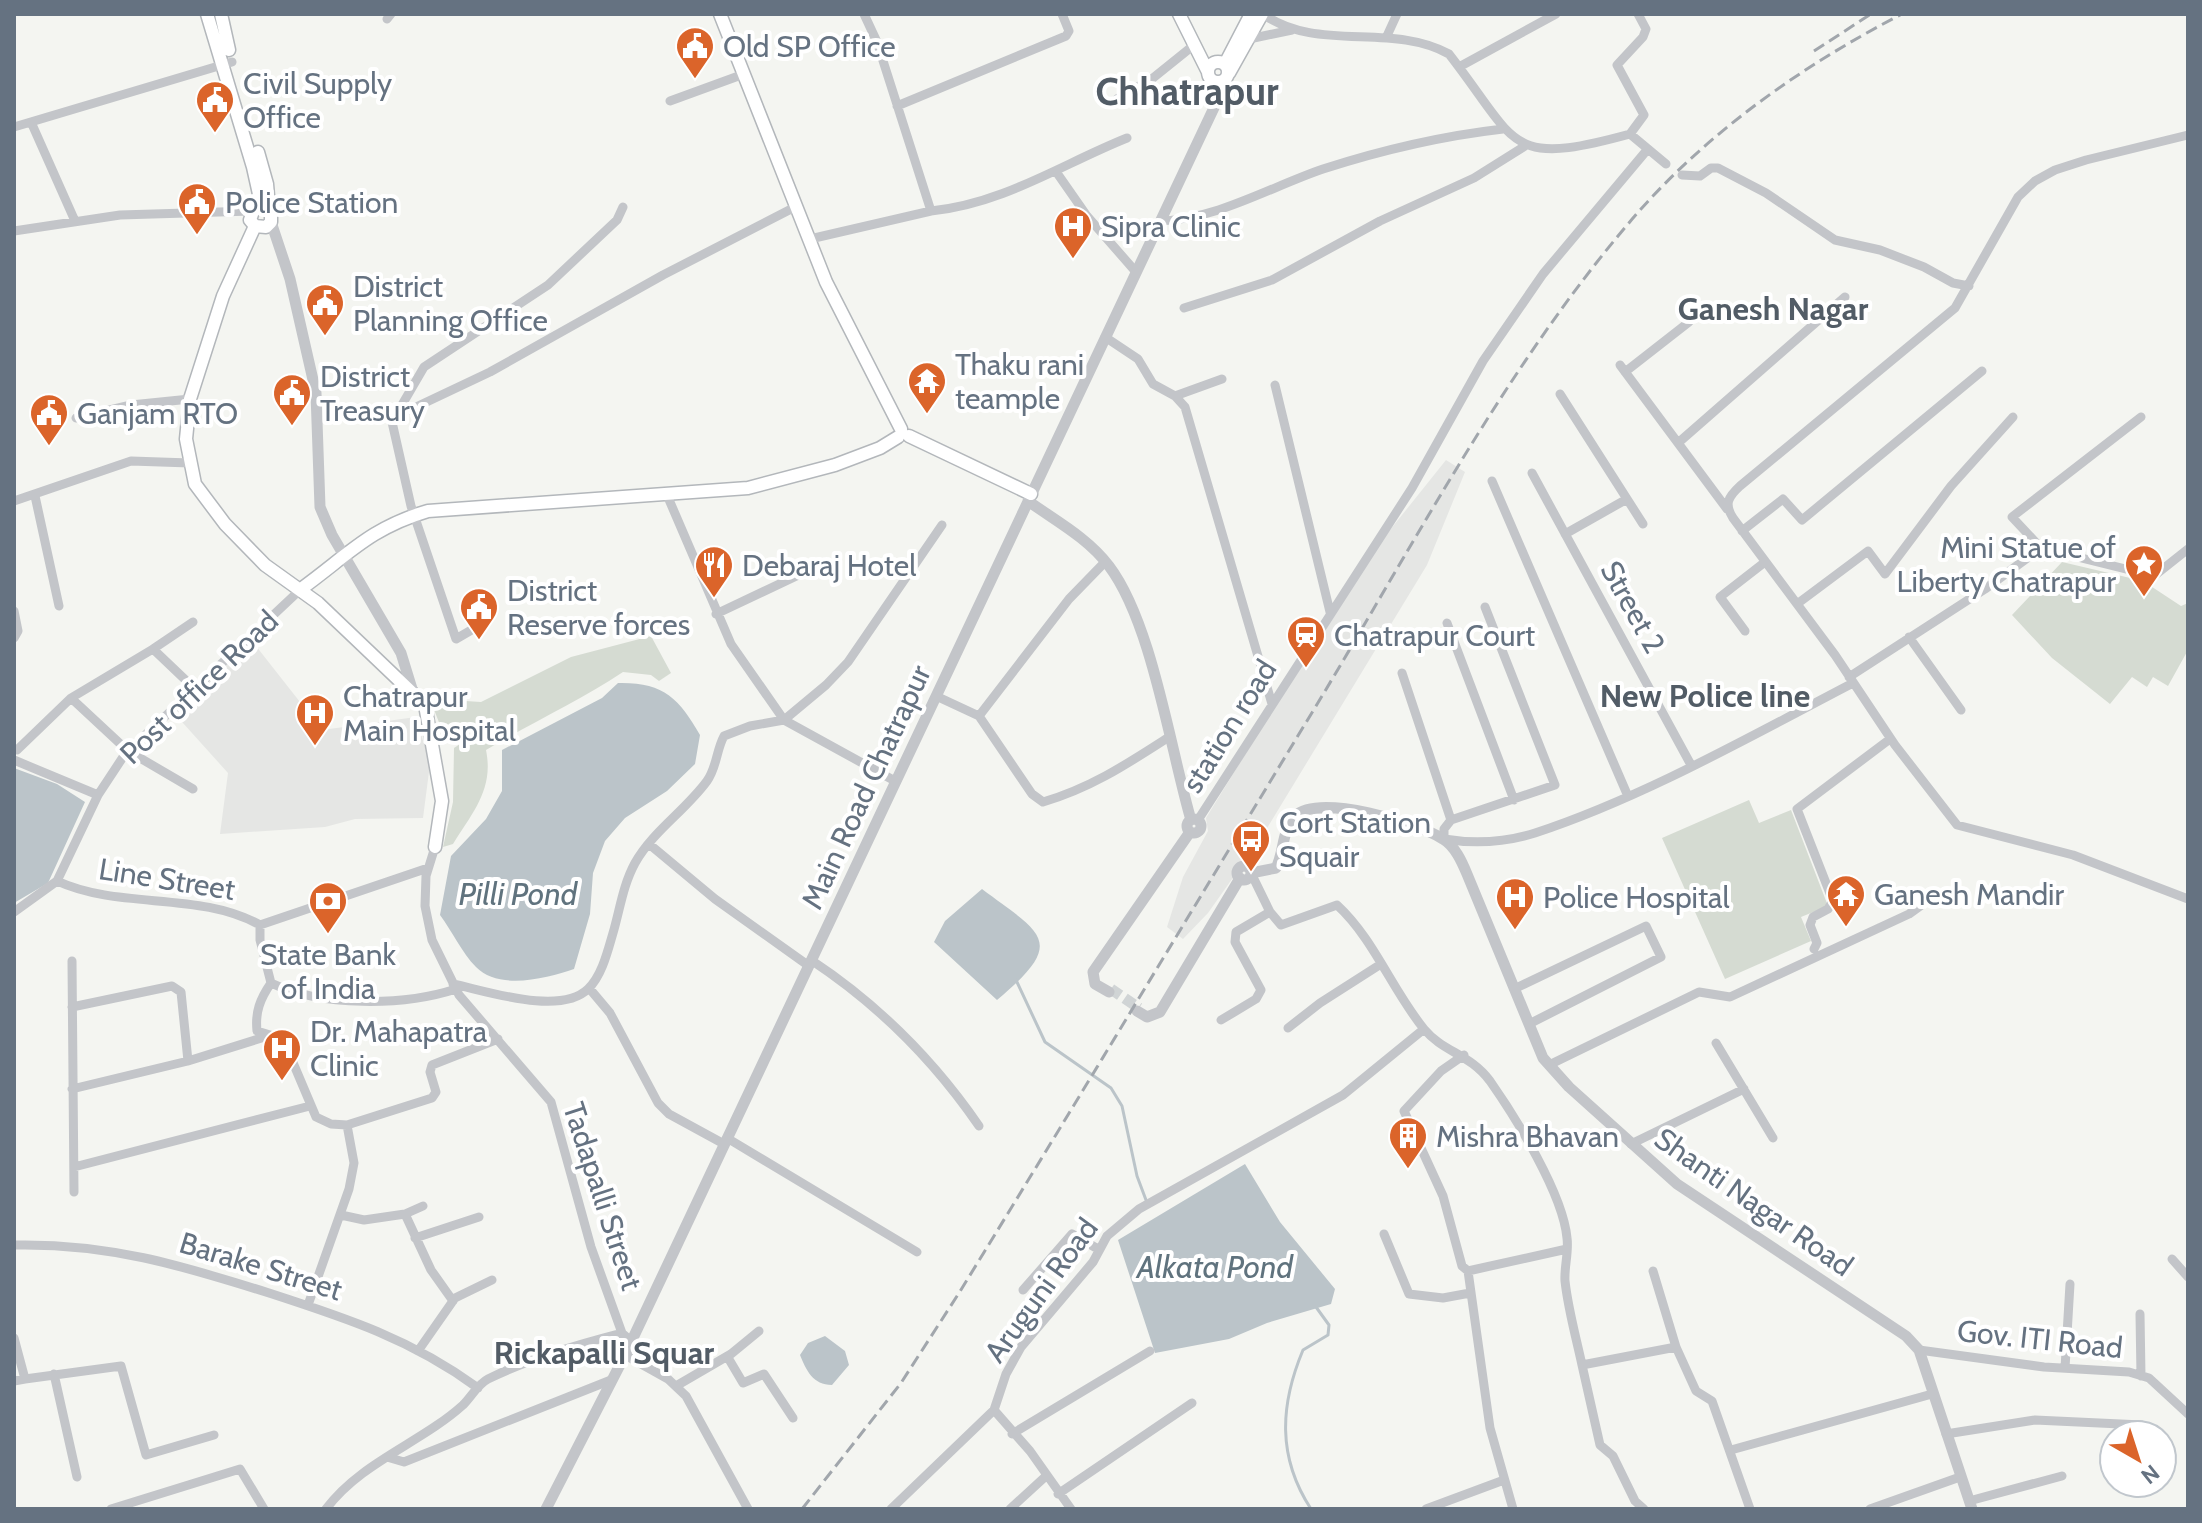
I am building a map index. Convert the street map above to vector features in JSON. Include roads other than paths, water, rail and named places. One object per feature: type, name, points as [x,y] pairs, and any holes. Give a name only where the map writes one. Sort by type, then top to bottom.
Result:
[{"type":"main road","points":[[207,14],[228,64]]},
{"type":"main road","points":[[221,14],[228,64],[259,194],[259,209],[250,220],[255,226],[266,227],[271,222],[259,209]]},
{"type":"main road","points":[[720,14],[826,282],[903,434],[1029,498]]},
{"type":"main road","points":[[1179,14],[1209,68]]},
{"type":"main road","points":[[1187,14],[1213,81],[1225,73],[1263,14]]},
{"type":"main road","points":[[1225,73],[1251,14]]},
{"type":"main road","points":[[1209,68],[1219,61],[1225,73]]},
{"type":"main road","points":[[255,226],[223,296],[190,399],[186,439],[195,484],[225,524],[265,565],[301,589],[425,705],[436,748],[442,801],[435,847]]},
{"type":"main road","name":"Post office Road","points":[[301,589],[372,533],[415,515],[458,508],[748,488],[794,478],[880,448],[903,434]]},
{"type":"street","points":[[864,14],[931,211]]},
{"type":"street","points":[[897,106],[1066,36],[1069,31],[1062,14]]},
{"type":"street","points":[[1263,14],[1292,30]]},
{"type":"street","points":[[1386,38],[1397,14]]},
{"type":"street","points":[[1459,67],[1556,14]]},
{"type":"street","points":[[1249,39],[1292,30],[1386,38],[1436,47],[1449,54],[1503,129],[1525,146],[1560,151],[1630,134],[1644,115],[1617,65],[1643,37],[1646,29],[1638,14]]},
{"type":"street","points":[[1117,99],[1153,78],[1194,45]]},
{"type":"street","points":[[14,127],[228,64]]},
{"type":"street","name":"Main Road Chatrapur","points":[[546,1509],[625,1355],[627,1337],[726,1141],[1220,95],[1225,73]]},
{"type":"street","points":[[670,101],[744,74]]},
{"type":"street","points":[[31,122],[75,221]]},
{"type":"street","points":[[1160,221],[1201,216],[1322,170],[1428,139],[1503,129]]},
{"type":"street","points":[[1630,134],[1666,164]]},
{"type":"street","points":[[1727,509],[1729,495],[1944,319],[1969,286],[2018,197],[2035,181],[2055,170],[2086,160],[2188,135]]},
{"type":"street","points":[[810,239],[1005,192],[1057,173],[1127,138]]},
{"type":"street","points":[[1184,308],[1272,280],[1380,221],[1474,178],[1525,146]]},
{"type":"street","name":"station road","points":[[1193,826],[1412,488],[1491,349],[1543,274],[1647,150]]},
{"type":"street","points":[[1682,175],[1700,176],[1711,168],[1718,168],[1794,210],[1835,240],[1880,250],[1924,267],[1953,283],[1969,286]]},
{"type":"street","points":[[1057,173],[1087,216],[1136,272]]},
{"type":"street","points":[[397,416],[490,372],[663,275],[797,206]]},
{"type":"street","points":[[480,625],[456,639],[415,515],[393,437],[392,422],[424,367],[548,285],[617,220],[623,207]]},
{"type":"street","points":[[14,231],[120,215],[259,209]]},
{"type":"street","points":[[271,222],[290,279],[316,393],[320,507],[401,653],[413,692]]},
{"type":"street","points":[[1678,443],[1845,297]]},
{"type":"street","points":[[1689,322],[1622,368],[1797,604],[1890,739],[1957,825],[2073,855],[2188,899]]},
{"type":"street","points":[[1105,337],[1138,359],[1153,384],[1175,396],[1185,407],[1272,704]]},
{"type":"street","points":[[1742,531],[1783,499],[1802,520],[1982,371]]},
{"type":"street","points":[[1175,396],[1222,379]]},
{"type":"street","points":[[1275,385],[1330,612]]},
{"type":"street","points":[[1560,394],[1643,524]]},
{"type":"street","points":[[76,418],[131,405],[190,399]]},
{"type":"street","points":[[1797,604],[1868,551],[1885,574],[1951,486],[2013,417]]},
{"type":"street","points":[[2141,417],[2012,517],[2041,548],[2154,576],[2188,549]]},
{"type":"street","points":[[14,501],[131,461],[190,463]]},
{"type":"street","name":"Street 2","points":[[1532,473],[1691,765]]},
{"type":"street","points":[[1492,481],[1627,794]]},
{"type":"street","points":[[667,495],[731,644],[784,720],[895,781]]},
{"type":"street","points":[[35,496],[59,606]]},
{"type":"street","points":[[1029,498],[1083,540],[1105,562],[1134,610],[1193,826],[1097,974],[1100,982],[1110,990]]},
{"type":"street","points":[[1565,534],[1627,499]]},
{"type":"street","points":[[498,1039],[432,1065],[430,1072],[436,1092],[432,1098],[347,1125],[331,1124],[316,1117],[283,1039],[257,1031],[255,1017],[271,983],[285,989],[348,1001],[422,997],[456,990],[561,1002],[589,988],[606,955],[628,877],[649,844],[715,770],[724,736],[750,726],[784,720],[848,662],[942,525]]},
{"type":"street","points":[[1138,1009],[1147,1017],[1160,1012],[1243,875],[1276,868],[1287,829],[1294,817],[1307,809],[1346,807],[1444,839],[1477,842],[1535,833],[1691,765],[1851,680],[2041,548]]},
{"type":"street","points":[[716,614],[826,562]]},
{"type":"street","points":[[979,716],[1069,599],[1105,562]]},
{"type":"street","points":[[1745,631],[1720,597],[1765,562]]},
{"type":"street","name":"Post office Road","points":[[57,881],[98,795],[128,751],[301,589]]},
{"type":"street","points":[[1444,839],[1444,829],[1451,820],[1555,785],[1485,607]]},
{"type":"street","points":[[14,611],[18,631],[14,638]]},
{"type":"street","points":[[98,795],[29,765],[15,752],[71,698],[193,622]]},
{"type":"street","points":[[1447,623],[1514,800]]},
{"type":"street","points":[[1909,637],[1961,710]]},
{"type":"street","points":[[153,649],[195,689]]},
{"type":"street","points":[[1402,673],[1451,820]]},
{"type":"street","points":[[936,696],[979,716],[1032,794],[1043,802],[1074,793],[1117,773],[1169,737]]},
{"type":"street","points":[[71,698],[128,751],[193,789]]},
{"type":"street","points":[[1814,949],[1817,943],[1810,925],[1813,917],[1828,909],[1833,901],[1797,809],[1890,739]]},
{"type":"street","name":"Shanti Nagar Road","points":[[1444,839],[1458,855],[1467,874],[1549,1065],[1631,1144],[1696,1198],[1888,1323],[1919,1350]]},
{"type":"street","points":[[649,844],[715,899],[810,963],[845,982],[913,1042],[979,1126]]},
{"type":"street","name":"Tadapalli Street","points":[[435,847],[428,868],[425,906],[432,940],[456,990],[551,1102],[591,1247],[627,1337]]},
{"type":"street","points":[[260,925],[428,868]]},
{"type":"street","points":[[1243,875],[1281,925],[1337,905],[1424,1029],[1442,1045],[1464,1055],[1489,1081],[1537,1159],[1562,1217],[1567,1249],[1565,1280],[1600,1445],[1613,1456],[1635,1501],[1644,1509]]},
{"type":"street","points":[[14,912],[57,881]]},
{"type":"street","name":"Line Street","points":[[57,881],[111,897],[239,913],[260,925],[260,940],[271,983]]},
{"type":"street","points":[[1549,1065],[1699,992],[1730,997],[1909,914],[1927,901]]},
{"type":"street","points":[[1221,1020],[1256,999],[1261,990],[1235,942],[1236,932],[1270,912]]},
{"type":"street","points":[[1514,989],[1646,926],[1661,957],[1529,1024]]},
{"type":"street","points":[[72,961],[74,1192]]},
{"type":"street","points":[[1288,1028],[1320,1003],[1381,964]]},
{"type":"street","points":[[72,1007],[172,986],[181,992],[188,1061]]},
{"type":"street","points":[[589,988],[610,1013],[658,1103],[669,1114],[726,1141],[917,1252]]},
{"type":"street","name":"Aruguni Road","points":[[891,1509],[994,1410],[1006,1374],[1021,1347],[1093,1262],[1107,1236],[1139,1209],[1343,1095],[1424,1029]]},
{"type":"street","points":[[72,1089],[188,1061],[268,1036]]},
{"type":"street","points":[[1716,1043],[1773,1138]]},
{"type":"street","points":[[1464,1055],[1441,1071],[1404,1111],[1435,1177],[1462,1266],[1468,1271],[1490,1428],[1513,1509]]},
{"type":"street","points":[[1631,1144],[1744,1089]]},
{"type":"street","points":[[74,1167],[235,1129],[310,1106]]},
{"type":"street","points":[[308,1305],[341,1215],[354,1163],[347,1125]]},
{"type":"street","points":[[341,1215],[364,1220],[405,1214],[423,1206]]},
{"type":"street","points":[[405,1214],[431,1270],[453,1301]]},
{"type":"street","points":[[415,1238],[479,1217]]},
{"type":"street","points":[[1023,1290],[1072,1234],[1098,1249]]},
{"type":"street","points":[[1384,1234],[1409,1294],[1443,1298],[1470,1293]]},
{"type":"street","name":"Barake Street","points":[[14,1245],[113,1249],[205,1272],[344,1315],[418,1351],[478,1388]]},
{"type":"street","points":[[1468,1271],[1567,1249]]},
{"type":"street","points":[[2172,1259],[2188,1277]]},
{"type":"street","points":[[1653,1271],[1676,1347],[1696,1391],[1712,1401],[1750,1509]]},
{"type":"street","points":[[418,1351],[453,1301],[492,1280]]},
{"type":"street","points":[[2065,1368],[2070,1284]]},
{"type":"street","points":[[2140,1314],[2141,1376]]},
{"type":"street","points":[[676,1386],[727,1356],[759,1331]]},
{"type":"street","points":[[326,1509],[344,1489],[462,1406],[485,1380],[557,1350],[627,1337]]},
{"type":"street","points":[[14,1338],[25,1379]]},
{"type":"street","points":[[1582,1365],[1676,1347]]},
{"type":"street","points":[[1919,1350],[1970,1505],[2062,1476]]},
{"type":"street","name":"Gov. ITI Road","points":[[1919,1350],[2141,1376],[2149,1378],[2188,1414]]},
{"type":"street","points":[[1012,1434],[1150,1351]]},
{"type":"street","points":[[625,1355],[676,1386],[686,1396],[748,1509]]},
{"type":"street","points":[[727,1356],[743,1383],[764,1374],[793,1418]]},
{"type":"street","points":[[14,1381],[121,1366],[146,1455],[214,1435]]},
{"type":"street","points":[[54,1374],[77,1477]]},
{"type":"street","points":[[387,1457],[404,1462],[611,1380]]},
{"type":"street","points":[[1731,1450],[1932,1394]]},
{"type":"street","points":[[1058,1494],[1192,1403]]},
{"type":"street","points":[[994,1410],[1030,1451],[1071,1509]]},
{"type":"street","points":[[1946,1434],[2035,1420],[2098,1423]]},
{"type":"street","points":[[111,1509],[240,1469],[264,1509]]},
{"type":"street","points":[[1010,1509],[1046,1476]]},
{"type":"street","points":[[1870,1509],[1960,1477]]},
{"type":"street","points":[[1426,1509],[1504,1480]]},
{"type":"water","name":"Pilli Pond","points":[[618,683],[658,689],[677,702],[700,735],[695,764],[667,791],[625,818],[605,841],[593,873],[590,914],[574,969],[524,980],[497,979],[476,967],[440,915],[451,856],[486,819],[502,791],[502,750],[602,698]]},
{"type":"water","points":[[14,768],[57,784],[85,802],[48,883],[14,903]]},
{"type":"water","points":[[982,889],[1020,917],[1039,939],[1039,951],[1033,964],[997,1000],[934,942],[945,921]]},
{"type":"water","name":"Alkata Pond","points":[[1245,1164],[1280,1222],[1335,1289],[1331,1304],[1267,1323],[1229,1339],[1155,1353],[1118,1240]]},
{"type":"water","points":[[825,1336],[845,1351],[849,1365],[832,1385],[815,1379],[800,1355],[808,1343]]},
{"type":"waterway","points":[[1016,980],[1045,1042],[1111,1088],[1122,1106],[1137,1176],[1146,1200]]},
{"type":"waterway","points":[[1311,1509],[1292,1470],[1287,1450],[1286,1411],[1303,1350],[1328,1335],[1329,1325],[1316,1307]]},
{"type":"tunnel","points":[[1111,989],[1139,1008]]},
{"type":"railway","points":[[1814,51],[1871,14]]},
{"type":"railway","points":[[802,1509],[901,1383],[959,1293],[1463,459],[1541,338],[1583,280],[1657,192],[1721,133],[1790,80],[1902,14]]},
{"type":"place","name":"Old SP Office","points":[[695,80]]},
{"type":"place","name":"Civil Supply Office","points":[[215,134]]},
{"type":"place","name":"Police Station","points":[[197,236]]},
{"type":"place","name":"Sipra Clinic","points":[[1073,260]]},
{"type":"place","name":"District Planning Office","points":[[325,337]]},
{"type":"place","name":"Thaku rani teample","points":[[927,415]]},
{"type":"place","name":"District Treasury","points":[[292,427]]},
{"type":"place","name":"Ganjam RTO","points":[[49,447]]},
{"type":"place","name":"Mini Statue of Liberty Chatrapur","points":[[2144,598]]},
{"type":"place","name":"Debaraj Hotel","points":[[714,599]]},
{"type":"place","name":"District Reserve forces","points":[[479,641]]},
{"type":"place","name":"Chatrapur Court","points":[[1306,669]]},
{"type":"place","name":"Chatrapur Main Hospital","points":[[315,747]]},
{"type":"place","name":"Cort Station Squair","points":[[1251,873]]},
{"type":"place","name":"Ganesh Mandir","points":[[1846,928]]},
{"type":"place","name":"Police Hospital","points":[[1515,931]]},
{"type":"place","name":"State Bank of India","points":[[328,935]]},
{"type":"place","name":"Dr. Mahapatra Clinic","points":[[282,1082]]},
{"type":"place","name":"Mishra Bhavan","points":[[1408,1170]]},
{"type":"district","name":"Chhatrapur","points":[[1187,91]]},
{"type":"district","name":"Ganesh Nagar","points":[[1773,308]]},
{"type":"district","name":"New Police line","points":[[1705,695]]},
{"type":"district","name":"Rickapalli Squar","points":[[604,1352]]}]
